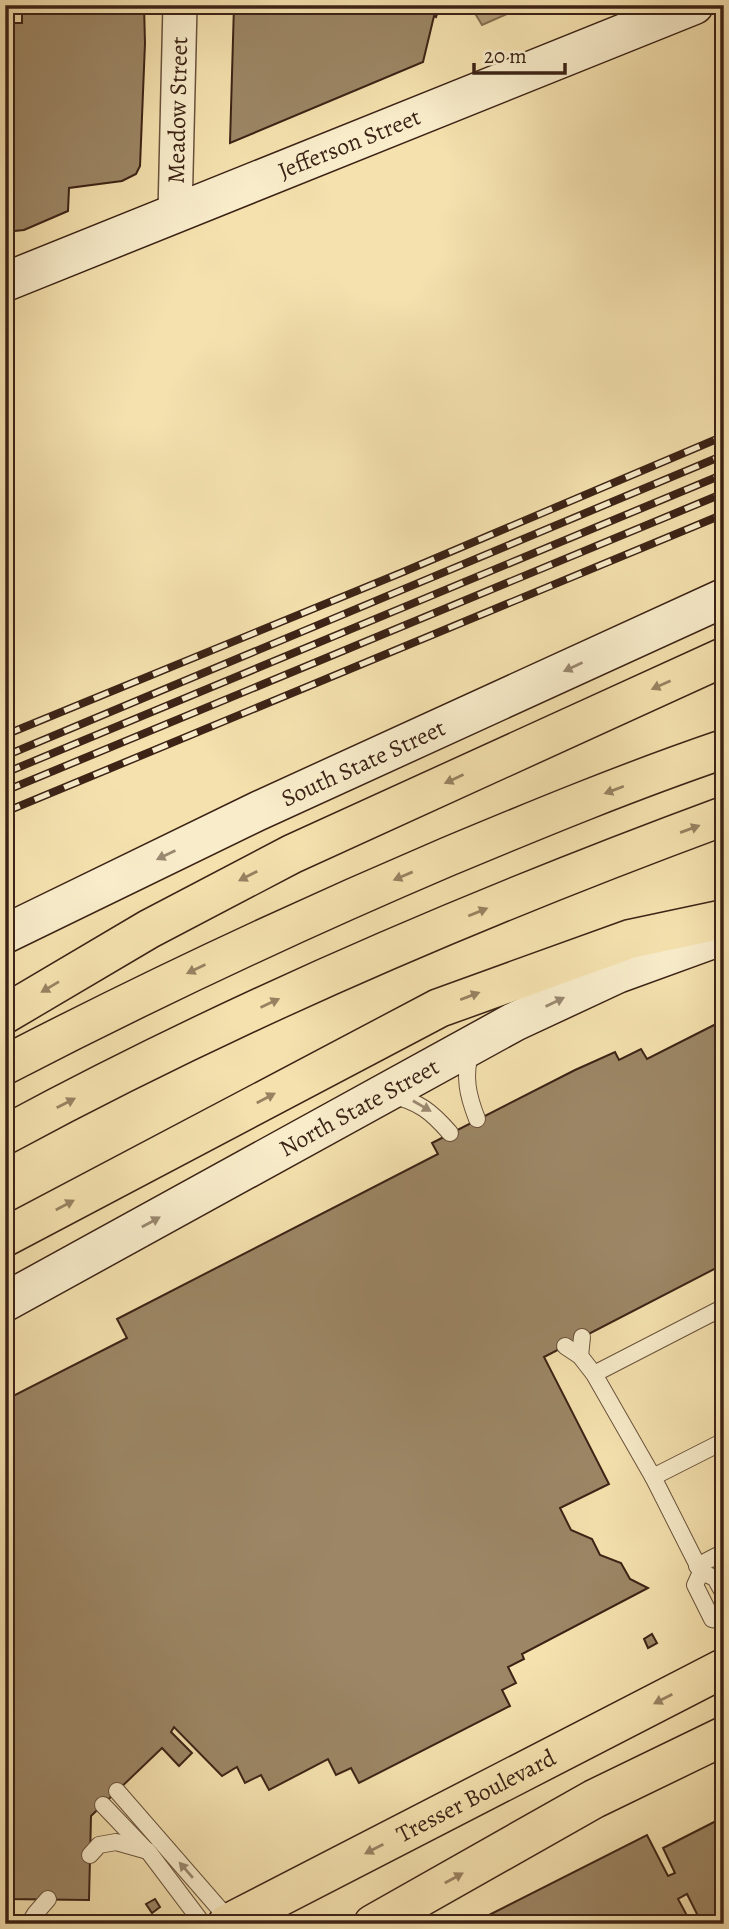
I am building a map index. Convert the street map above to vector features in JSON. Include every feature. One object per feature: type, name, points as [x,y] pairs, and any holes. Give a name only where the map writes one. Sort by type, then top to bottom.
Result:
[{"type":"main road","name":"Jefferson Street","points":[[5,282],[694,5]]},
{"type":"main road","name":"South State Street","points":[[5,934],[258,811],[724,598]]},
{"type":"main road","points":[[5,1014],[161,922],[292,854],[724,657]]},
{"type":"main road","points":[[5,1065],[300,920],[506,832],[724,749]]},
{"type":"main road","points":[[5,1135],[148,1061],[350,967],[542,885],[724,816]]},
{"type":"main road","points":[[5,1237],[439,1008],[630,939],[724,919]]},
{"type":"main road","name":"North State Street","points":[[5,1303],[514,1022],[617,974],[724,935]]},
{"type":"main road","name":"Tresser Boulevard","points":[[220,1923],[724,1668]]},
{"type":"main road","points":[[373,1924],[594,1799],[724,1736]]},
{"type":"street","name":"Meadow Street","points":[[175,213],[180,5]]},
{"type":"lane","points":[[473,1045],[466,1081],[477,1119]]},
{"type":"lane","points":[[385,1093],[411,1100],[433,1113],[450,1133]]},
{"type":"lane","points":[[594,1374],[724,1307]]},
{"type":"lane","points":[[580,1356],[582,1337]]},
{"type":"lane","points":[[565,1346],[580,1356],[594,1374],[653,1477],[699,1569],[715,1578],[724,1594]]},
{"type":"lane","points":[[653,1477],[724,1441]]},
{"type":"lane","points":[[724,1552],[699,1569],[695,1585],[712,1619],[724,1620]]},
{"type":"lane","points":[[117,1791],[220,1923]]},
{"type":"lane","points":[[103,1805],[220,1923]]},
{"type":"lane","points":[[90,1855],[99,1845],[116,1842],[148,1851]]},
{"type":"lane","points":[[29,1924],[48,1899]]},
{"type":"shaded area","points":[[470,5],[527,5],[482,25]]},
{"type":"building","points":[[22,5],[144,5],[140,166],[136,174],[122,181],[69,188],[68,211],[24,230],[5,232],[5,10],[14,10],[14,23],[22,23]]},
{"type":"building","points":[[234,5],[440,5],[436,17],[434,16],[423,62],[230,143]]},
{"type":"building","points":[[724,1020],[724,1264],[544,1357],[609,1484],[560,1508],[571,1530],[592,1539],[600,1555],[621,1563],[630,1579],[648,1588],[522,1654],[524,1659],[508,1667],[516,1683],[502,1690],[510,1706],[359,1783],[351,1768],[336,1775],[328,1759],[269,1790],[261,1775],[245,1783],[237,1767],[222,1776],[174,1727],[171,1732],[192,1753],[179,1766],[162,1748],[91,1816],[89,1900],[5,1899],[5,1400],[127,1338],[117,1319],[438,1154],[432,1143],[615,1052],[619,1060],[641,1049],[647,1059]]},
{"type":"building","points":[[652,1634],[657,1643],[648,1648],[644,1639]]},
{"type":"building","points":[[724,1817],[724,1924],[702,1924],[687,1894],[678,1899],[691,1923],[689,1924],[491,1924],[487,1916],[647,1835],[668,1876],[675,1873],[663,1848]]},
{"type":"building","points":[[155,1899],[160,1907],[152,1913],[146,1904]]},
{"type":"railway","points":[[5,735],[403,572],[724,436]]},
{"type":"railway","points":[[5,756],[724,455]]},
{"type":"railway","points":[[5,773],[724,474]]},
{"type":"railway","points":[[5,791],[724,493]]},
{"type":"railway","points":[[5,812],[724,514]]}]
